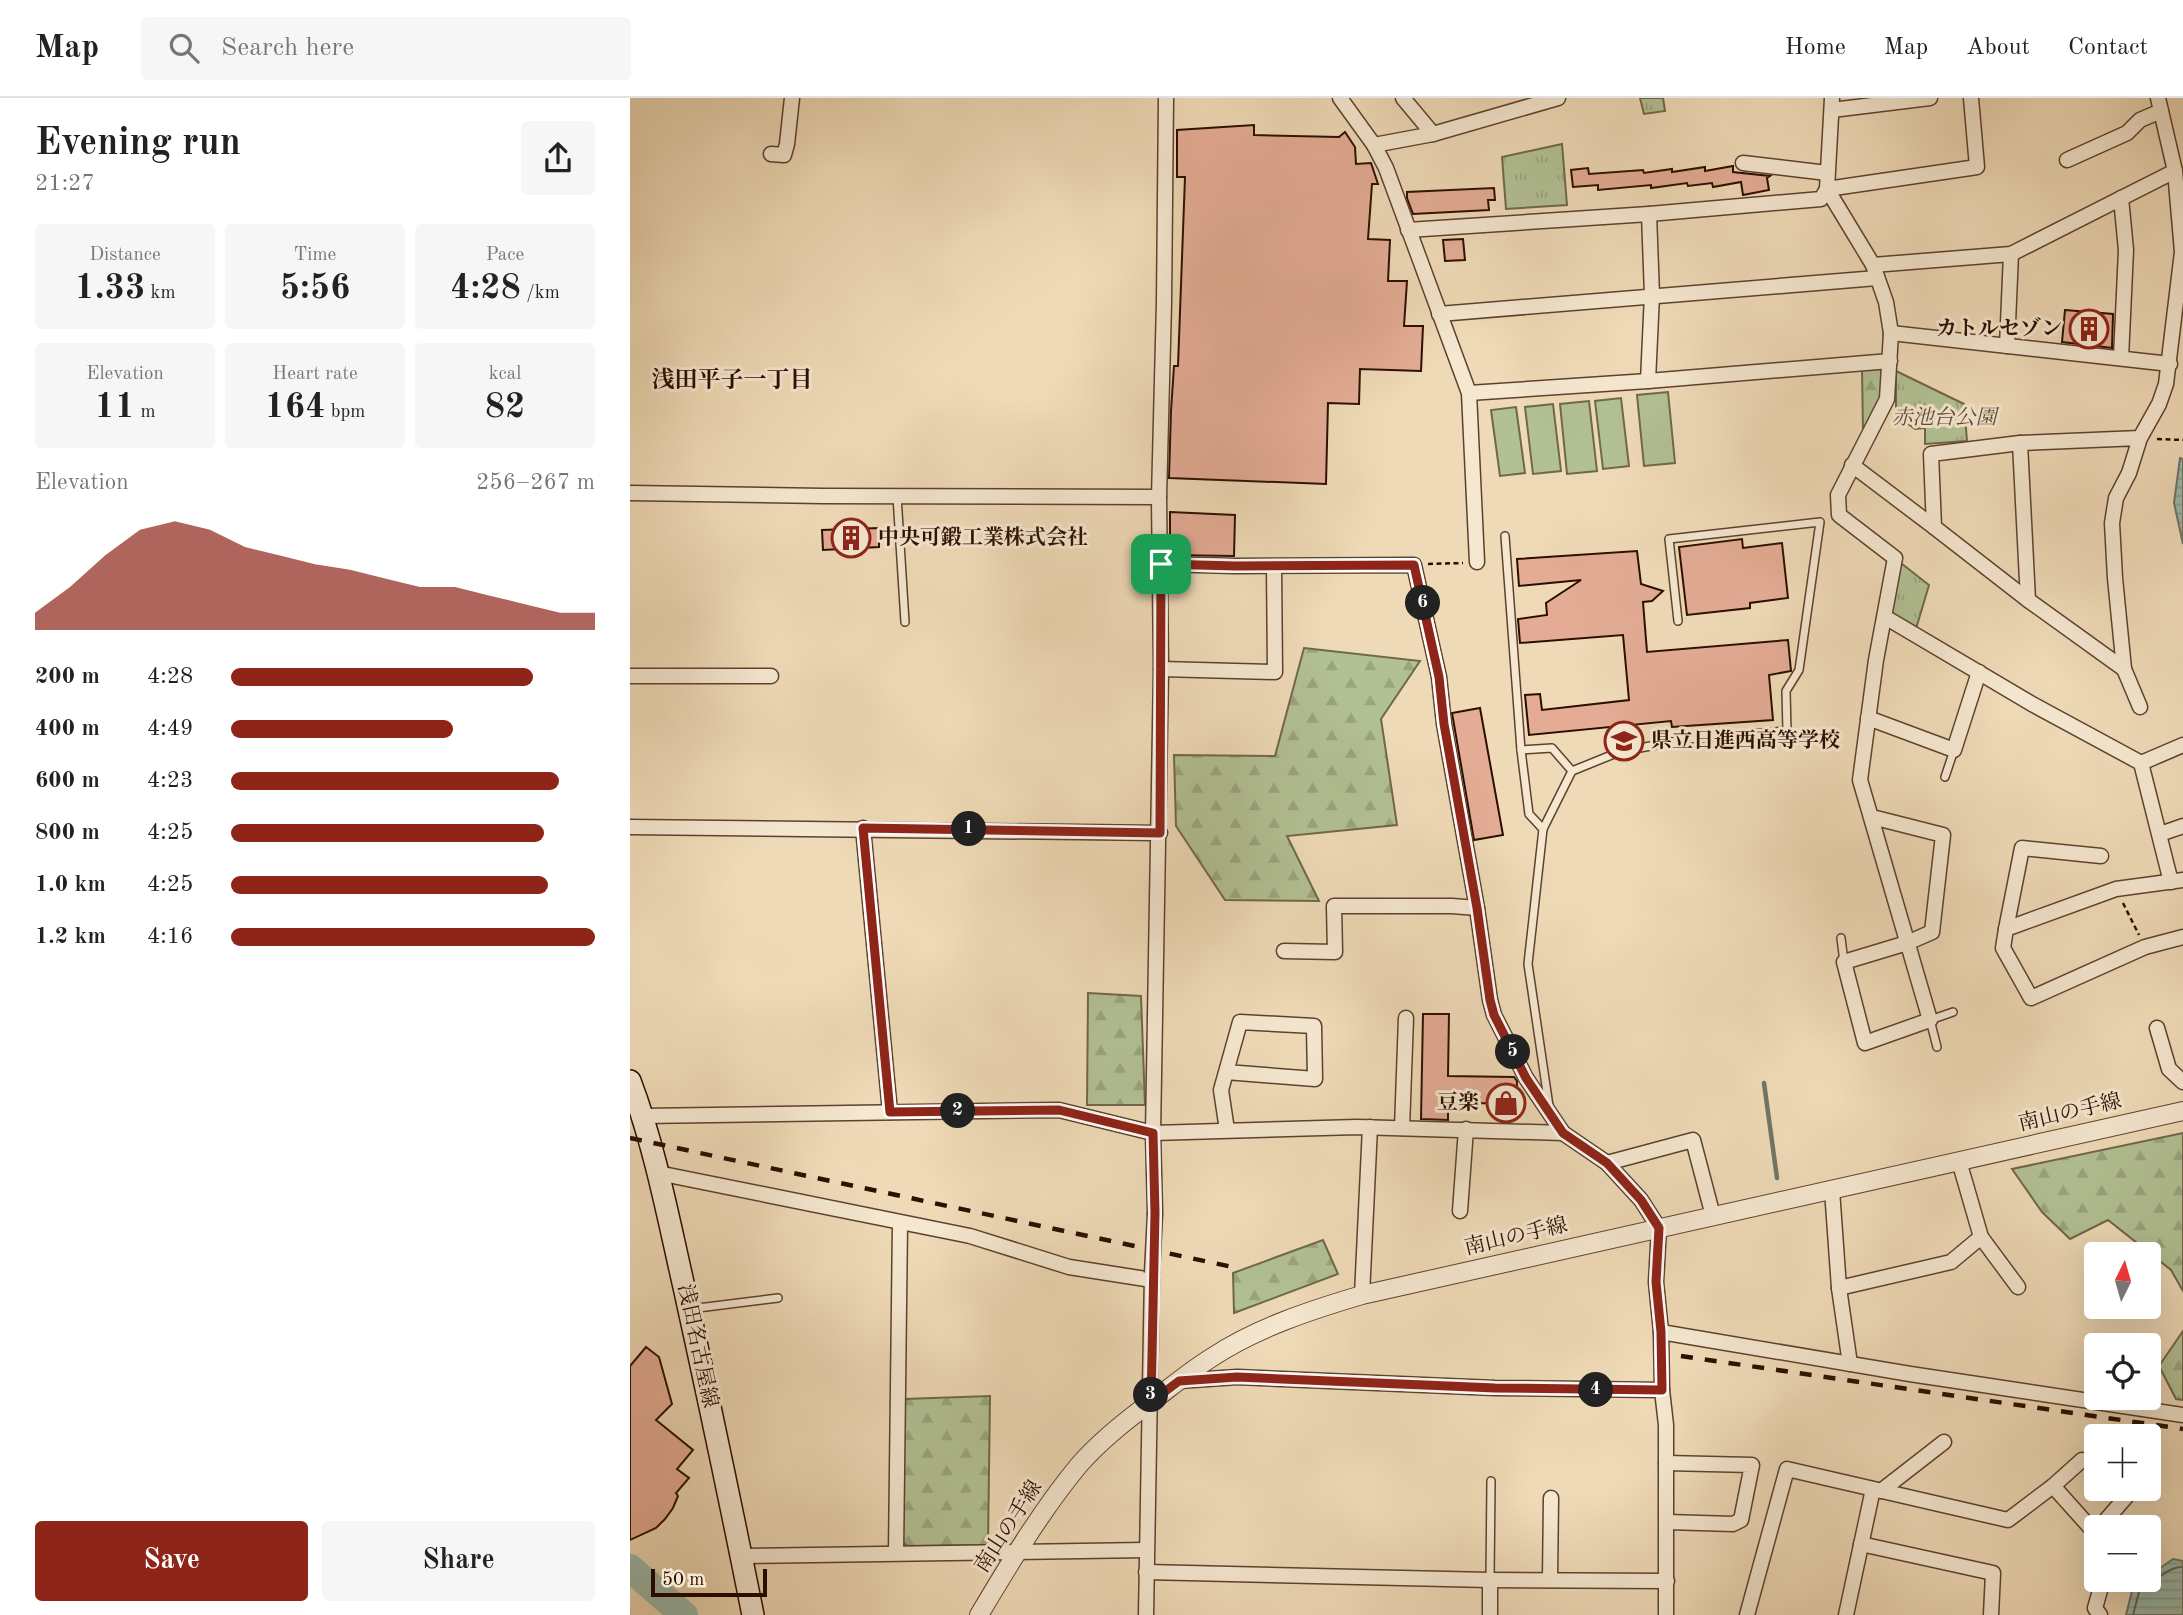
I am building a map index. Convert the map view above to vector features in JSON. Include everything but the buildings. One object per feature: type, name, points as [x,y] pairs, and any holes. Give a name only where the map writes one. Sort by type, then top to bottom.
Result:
[{"type":"main road","name":"浅田名古屋線","points":[[630,1081],[659,1173],[753,1615]]},
{"type":"street","points":[[771,154],[783,155],[788,144],[792,98]]},
{"type":"street","points":[[1146,1615],[1155,1213],[1153,1133],[1161,669],[1159,497],[1166,98]]},
{"type":"street","points":[[1340,98],[1374,145],[1386,169],[1469,393],[1477,562]]},
{"type":"street","points":[[1403,98],[1433,134]]},
{"type":"street","points":[[1374,145],[1433,134],[1558,98]]},
{"type":"street","points":[[1872,817],[1943,835],[1932,932],[1907,943],[1844,962],[1865,1043],[1930,1020],[1907,943],[1872,817],[1860,780],[1876,660],[1895,558],[1839,515],[1838,495],[1886,399],[1891,333],[1886,302],[1875,271],[1827,189],[1827,173],[1832,104],[1930,98]]},
{"type":"street","points":[[1827,189],[1977,167],[1971,98]]},
{"type":"street","points":[[2067,160],[2127,133],[2160,104],[2175,171],[2182,252],[2170,364],[2159,404],[2140,438],[2129,473],[2116,498],[2112,523],[2124,669],[2140,707]]},
{"type":"street","points":[[1743,163],[1827,173]]},
{"type":"street","points":[[1439,314],[1652,295],[2011,254],[2175,171]]},
{"type":"street","points":[[1408,230],[1821,199],[1827,189]]},
{"type":"street","points":[[2120,198],[2126,250],[2122,358]]},
{"type":"street","points":[[1648,381],[1652,295],[1649,214]]},
{"type":"street","points":[[2007,346],[2011,254]]},
{"type":"street","points":[[1891,333],[2170,364]]},
{"type":"street","points":[[1469,393],[1890,361]]},
{"type":"street","points":[[1934,527],[1931,454],[2020,443],[2140,438]]},
{"type":"street","points":[[2020,443],[2028,600]]},
{"type":"street","points":[[1852,465],[2028,600],[2124,669]]},
{"type":"street","points":[[630,493],[1159,497]]},
{"type":"street","points":[[1161,564],[1414,565],[1439,677],[1444,724],[1494,1015],[1526,1078],[1563,1133],[1607,1163],[1641,1200],[1659,1228],[1656,1282],[1666,1425],[1667,1615]]},
{"type":"street","points":[[1161,669],[1275,672],[1274,566]]},
{"type":"street","points":[[1885,617],[2032,704],[2141,763],[2160,834],[2177,881],[2116,889],[2007,929]]},
{"type":"street","points":[[1868,718],[1954,750],[1979,672]]},
{"type":"street","points":[[630,676],[771,676]]},
{"type":"street","points":[[2141,763],[2183,745]]},
{"type":"street","points":[[2160,834],[2183,826]]},
{"type":"street","points":[[630,827],[1160,833]]},
{"type":"street","points":[[863,828],[890,1112]]},
{"type":"street","points":[[2101,856],[2022,848],[2003,948],[2031,998],[2145,947],[2183,937]]},
{"type":"street","points":[[1284,951],[1335,952],[1334,906],[1477,908]]},
{"type":"street","points":[[1402,1128],[1406,1018]]},
{"type":"street","points":[[1226,1072],[1314,1079],[1314,1026],[1240,1022],[1226,1072],[1221,1090],[1227,1130]]},
{"type":"street","points":[[2157,1028],[2169,1069],[2183,1082]]},
{"type":"street","points":[[643,1116],[1059,1110],[1153,1133],[1370,1127],[1563,1133]]},
{"type":"street","name":"南山の手線","points":[[979,1615],[1018,1550],[1081,1463],[1124,1421],[1212,1357],[1266,1329],[1323,1306],[1362,1295],[2183,1111]]},
{"type":"street","points":[[1362,1295],[1370,1127]]},
{"type":"street","points":[[1460,1211],[1465,1129]]},
{"type":"street","points":[[1607,1163],[1693,1140],[1713,1216]]},
{"type":"street","points":[[1959,1161],[1981,1237],[2018,1287]]},
{"type":"street","points":[[659,1173],[970,1236],[1069,1267],[1152,1276]]},
{"type":"street","points":[[1832,1190],[1839,1288],[1850,1364]]},
{"type":"street","points":[[896,1553],[900,1223]]},
{"type":"street","points":[[1839,1288],[1951,1262],[1981,1237]]},
{"type":"street","points":[[1661,1332],[2183,1415]]},
{"type":"street","points":[[1179,1381],[1237,1377],[1495,1388],[1662,1390]]},
{"type":"street","points":[[1846,1615],[1861,1544],[1877,1490],[1944,1442]]},
{"type":"street","points":[[1751,1613],[1787,1469],[2008,1520],[2084,1460]]},
{"type":"street","points":[[1666,1463],[1752,1465],[1741,1520],[1733,1524],[1667,1522]]},
{"type":"street","points":[[2053,1486],[2084,1518]]},
{"type":"street","points":[[1550,1580],[1551,1498]]},
{"type":"street","points":[[2111,1515],[2123,1501]]},
{"type":"street","points":[[1861,1544],[1993,1573],[1991,1615]]},
{"type":"street","points":[[741,1556],[1146,1550]]},
{"type":"street","points":[[1146,1572],[1667,1581]]},
{"type":"street","points":[[1490,1580],[1490,1615]]},
{"type":"street","points":[[2100,1592],[2095,1608],[2100,1615]]},
{"type":"lane","points":[[897,495],[905,622]]},
{"type":"lane","points":[[1550,1113],[1528,964],[1543,829],[1572,772],[1619,752],[1687,739],[1787,732],[1786,691],[1799,670],[1820,522],[1669,539],[1678,621]]},
{"type":"lane","points":[[1505,536],[1521,750],[1529,814],[1543,829]]},
{"type":"lane","points":[[1521,750],[1552,748],[1572,772]]},
{"type":"lane","points":[[1945,777],[1954,750]]},
{"type":"lane","points":[[1842,938],[1844,962]]},
{"type":"lane","points":[[1937,1047],[1930,1020],[1953,1012]]},
{"type":"lane","points":[[689,1310],[778,1298]]},
{"type":"lane","points":[[1490,1481],[1490,1580]]},
{"type":"path","points":[[2140,438],[2183,440]]},
{"type":"path","points":[[1414,565],[1456,563]]},
{"type":"path","points":[[2116,889],[2145,947]]},
{"type":"green space","points":[[1640,98],[1663,98],[1665,111],[1644,114]]},
{"type":"green space","points":[[1562,144],[1567,205],[1506,209],[1502,157]]},
{"type":"green space","points":[[1883,368],[1881,396],[1863,431],[1862,370]]},
{"type":"green space","name":"赤池台公園","points":[[1896,371],[1964,404],[1967,441],[1925,444],[1925,428],[1915,429],[1896,415]]},
{"type":"green space","points":[[1668,392],[1675,463],[1644,466],[1637,395]]},
{"type":"green space","points":[[1621,398],[1629,466],[1603,469],[1595,401]]},
{"type":"green space","points":[[1589,401],[1597,471],[1567,474],[1560,404]]},
{"type":"green space","points":[[1553,404],[1561,471],[1533,474],[1525,407]]},
{"type":"green space","points":[[1516,407],[1525,473],[1500,476],[1491,410]]},
{"type":"green space","points":[[1897,560],[1929,585],[1915,632],[1888,616]]},
{"type":"green space","points":[[1304,648],[1420,661],[1381,719],[1397,825],[1287,836],[1319,901],[1225,900],[1176,826],[1174,755],[1275,756]]},
{"type":"green space","points":[[1088,993],[1141,996],[1145,1105],[1087,1105]]},
{"type":"green space","points":[[2183,1133],[2183,1291],[2171,1270],[2161,1262],[2161,1242],[2136,1242],[2108,1220],[2070,1239],[2042,1212],[2012,1169]]},
{"type":"green space","points":[[1323,1240],[1338,1274],[1234,1313],[1233,1273]]},
{"type":"green space","points":[[2183,1331],[2183,1400],[2176,1399],[2161,1370],[2161,1363]]},
{"type":"green space","points":[[990,1396],[988,1545],[908,1546],[902,1542],[904,1399]]},
{"type":"water","points":[[2180,458],[2183,459],[2183,544],[2174,503]]},
{"type":"water","points":[[2173,1559],[2183,1561],[2183,1615],[2126,1615],[2132,1592],[2161,1592],[2161,1568]]},
{"type":"waterway","points":[[1764,1083],[1777,1178]]},
{"type":"waterway","points":[[630,1568],[684,1615]]},
{"type":"railway","points":[[630,1138],[1237,1268]]},
{"type":"railway","points":[[1681,1356],[2183,1429]]},
{"type":"place","name":"カトルセゾン","points":[[2089,329]]},
{"type":"place","name":"中央可鍛工業株式会社","points":[[851,538]]},
{"type":"place","name":"県立日進西高等学校","points":[[1624,741]]},
{"type":"place","name":"豆楽","points":[[1506,1103]]},
{"type":"district","name":"浅田平子一丁目","points":[[732,380]]},
{"type":"route","points":[[1161,564],[1320,567],[1414,565],[1439,677],[1444,724],[1494,1015],[1526,1078],[1563,1133],[1607,1163],[1641,1200],[1659,1228],[1656,1282],[1661,1332],[1662,1390],[1495,1388],[1237,1377],[1179,1381],[1151,1402],[1155,1213],[1153,1133],[1059,1110],[890,1112],[863,828],[1160,833],[1161,564]]}]
